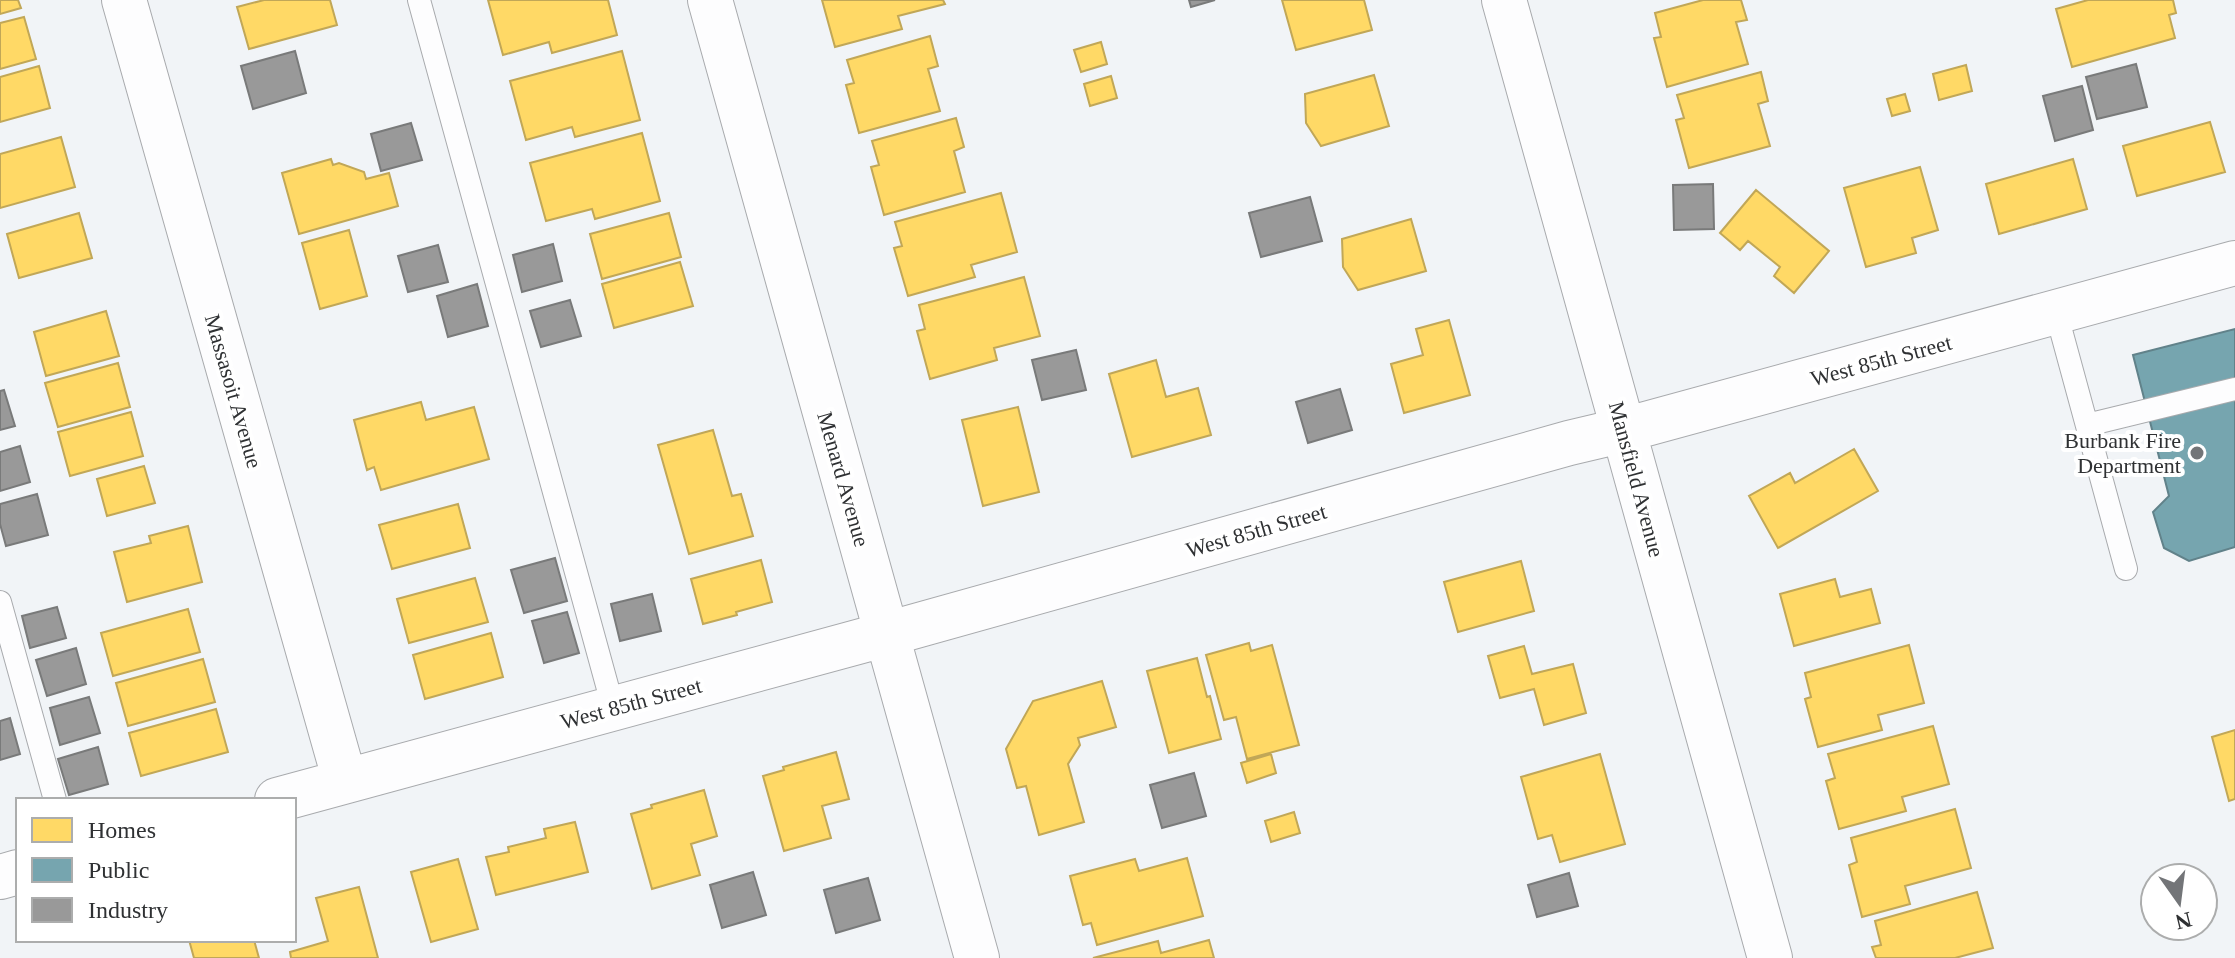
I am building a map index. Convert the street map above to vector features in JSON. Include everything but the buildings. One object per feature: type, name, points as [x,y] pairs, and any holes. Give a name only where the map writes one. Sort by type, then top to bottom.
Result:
[{"type":"street","name":"Massasoit Avenue","points":[[124,0],[345,781]]},
{"type":"street","name":"Menard Avenue","points":[[710,0],[977,958]]},
{"type":"street","name":"Mansfield Avenue","points":[[1504,0],[1770,958]]},
{"type":"street","name":"West 85th Street","points":[[284,798],[2235,263]]},
{"type":"lane","points":[[419,0],[613,707]]},
{"type":"lane","points":[[2056,312],[2126,569]]},
{"type":"lane","points":[[2087,425],[2235,389]]},
{"type":"lane","points":[[0,602],[54,798]]},
{"type":"place","name":"Burbank Fire Department","points":[[2197,453]]}]
